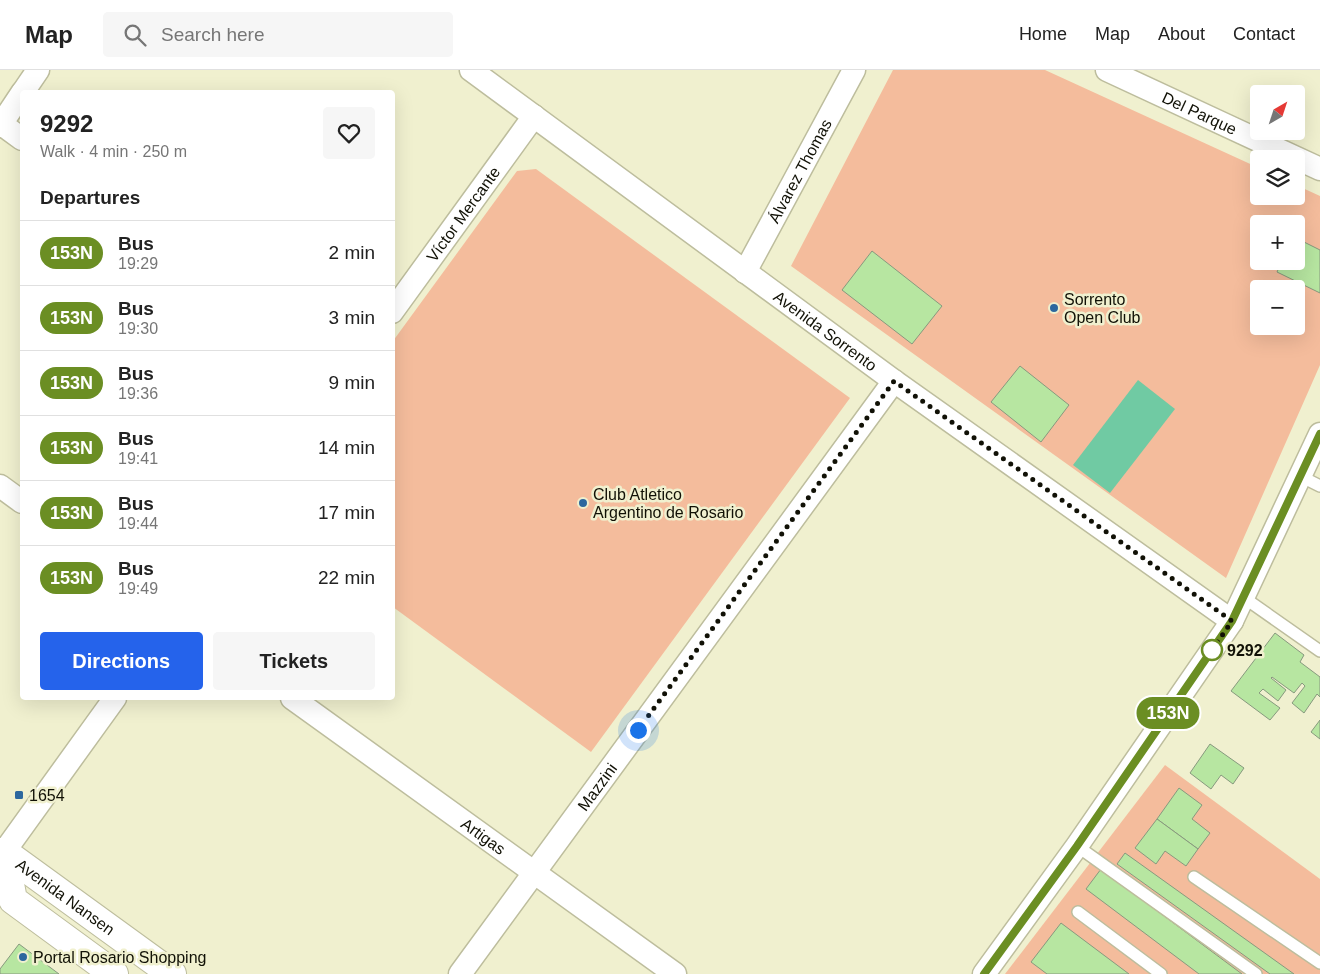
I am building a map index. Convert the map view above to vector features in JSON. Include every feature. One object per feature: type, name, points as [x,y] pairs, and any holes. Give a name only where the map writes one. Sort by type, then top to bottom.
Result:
[{"type":"street","points":[[25,90],[38,70]]},
{"type":"street","name":"Avenida Sorrento","points":[[471,70],[894,381],[1232,621]]},
{"type":"street","name":"Álvarez Thomas","points":[[745,272],[854,70]]},
{"type":"street","name":"Del Parque","points":[[1107,70],[1320,169]]},
{"type":"street","points":[[20,97],[1,124],[20,138]]},
{"type":"street","name":"Víctor Mercante","points":[[395,308],[534,116]]},
{"type":"street","name":"Mazzini","points":[[460,974],[894,381]]},
{"type":"street","points":[[984,974],[1077,846],[1232,621],[1320,434]]},
{"type":"street","points":[[0,486],[20,501]]},
{"type":"street","points":[[1,853],[114,700]]},
{"type":"street","name":"Artigas","points":[[295,700],[675,974]]},
{"type":"street","name":"Avenida Nansen","points":[[1,853],[13,900],[114,974]]},
{"type":"street","name":"Avenida Nansen","points":[[1,853],[172,974]]},
{"type":"lane","points":[[1300,476],[1320,486]]},
{"type":"lane","points":[[1243,597],[1320,651]]},
{"type":"lane","points":[[1077,846],[1256,974]]},
{"type":"lane","points":[[1194,877],[1320,963]]},
{"type":"lane","points":[[1078,912],[1161,974]]},
{"type":"shaded area","name":"Sorrento Open Club","points":[[893,70],[1045,70],[1250,164],[1250,205],[1305,205],[1305,189],[1320,196],[1320,365],[1226,578],[791,266]]},
{"type":"shaded area","name":"Club Atletico Argentino de Rosario","points":[[536,169],[850,398],[591,752],[395,608],[395,338],[517,171]]},
{"type":"shaded area","points":[[1138,380],[1175,409],[1110,493],[1073,465]]},
{"type":"shaded area","points":[[1165,765],[1320,879],[1320,974],[1005,974]]},
{"type":"building","points":[[1305,242],[1320,250],[1320,293],[1305,286],[1305,280],[1293,280],[1277,272],[1278,270],[1305,270]]},
{"type":"building","points":[[872,251],[942,306],[912,344],[842,290]]},
{"type":"building","points":[[1020,366],[1069,405],[1041,442],[991,402]]},
{"type":"building","points":[[1275,633],[1304,655],[1300,662],[1320,677],[1320,697],[1317,694],[1304,713],[1292,703],[1305,686],[1302,683],[1294,693],[1272,677],[1286,690],[1278,701],[1263,689],[1259,693],[1280,708],[1270,720],[1231,691]]},
{"type":"building","points":[[1320,720],[1320,739],[1311,732]]},
{"type":"building","points":[[1210,744],[1244,768],[1233,784],[1221,775],[1211,789],[1190,773]]},
{"type":"building","points":[[1179,788],[1202,805],[1192,819],[1210,833],[1198,849],[1157,819]]},
{"type":"building","points":[[1157,819],[1198,849],[1186,866],[1165,851],[1156,864],[1135,848]]},
{"type":"building","points":[[1125,853],[1294,974],[1270,974],[1117,864]]},
{"type":"building","points":[[1101,869],[1242,974],[1199,974],[1086,889]]},
{"type":"building","points":[[1061,923],[1129,974],[1047,974],[1031,962]]},
{"type":"building","name":"Portal Rosario Shopping","points":[[19,944],[59,974],[0,974],[0,969]]},
{"type":"bus line","name":"153N","points":[[984,974],[1077,846],[1232,621],[1320,434]]},
{"type":"place","name":"Sorrento Open Club","points":[[1054,308]]},
{"type":"place","name":"Club Atletico Argentino de Rosario","points":[[583,503]]},
{"type":"place","name":"9292","points":[[1212,650]]},
{"type":"place","name":"1654","points":[[19,795]]},
{"type":"place","name":"Portal Rosario Shopping","points":[[23,957]]},
{"type":"route","points":[[638,730],[894,381],[1232,621],[1210,653],[1212,650]]}]
